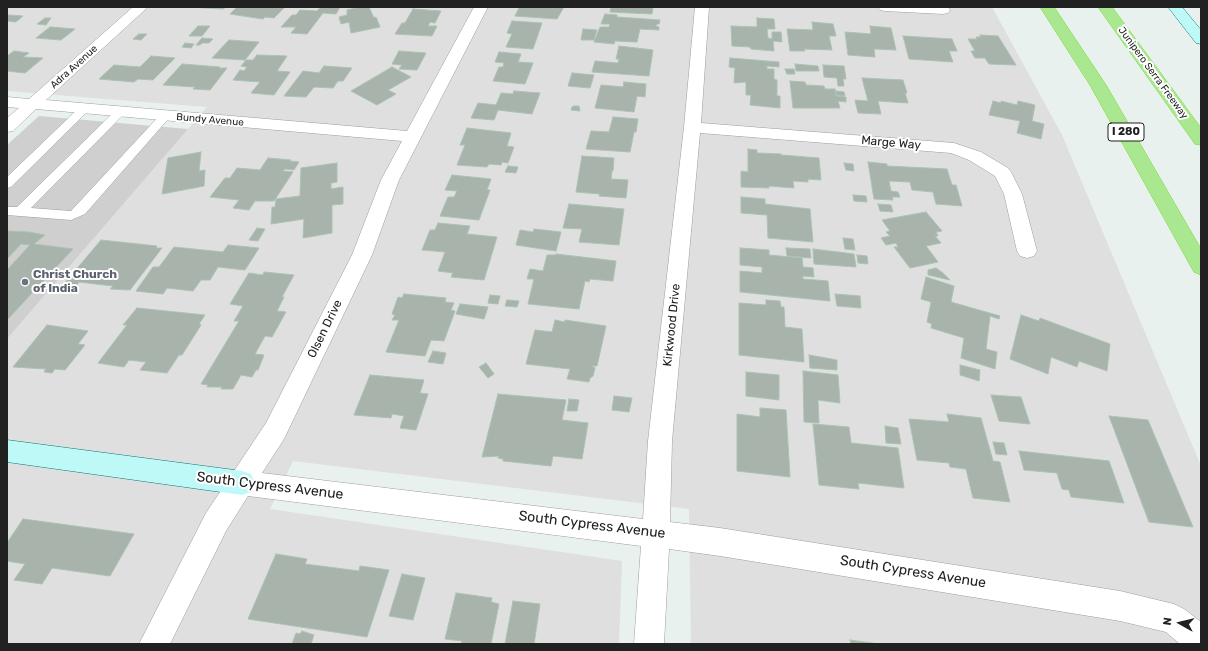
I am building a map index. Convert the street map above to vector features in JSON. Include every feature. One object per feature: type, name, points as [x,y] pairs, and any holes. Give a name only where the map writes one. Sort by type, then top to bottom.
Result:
[{"type":"highway","name":"I 280","points":[[1048,7],[1117,118],[1201,267]]},
{"type":"highway","name":"Junipero Serra Freeway","points":[[1105,7],[1201,140]]},
{"type":"street","name":"Adra Avenue","points":[[7,127],[141,7]]},
{"type":"street","name":"Olsen Drive","points":[[154,644],[216,522],[275,431],[362,255],[390,180],[481,7]]},
{"type":"street","name":"Kirkwood Drive","points":[[648,644],[656,533],[660,441],[692,127],[702,7]]},
{"type":"street","points":[[885,7],[943,10]]},
{"type":"street","points":[[1175,7],[1201,40]]},
{"type":"street","name":"Bundy Avenue","points":[[7,102],[413,137]]},
{"type":"street","name":"Marge Way","points":[[692,127],[954,148],[975,156],[1002,172],[1013,194],[1027,251]]},
{"type":"street","name":"South Cypress Avenue","points":[[7,451],[242,483],[656,533],[1112,604],[1174,619],[1201,642]]},
{"type":"lane","points":[[7,184],[84,109]]},
{"type":"lane","points":[[20,212],[120,112]]},
{"type":"lane","points":[[7,211],[71,216],[80,211],[165,116]]},
{"type":"shaded area","points":[[7,7],[992,7],[1062,135],[1201,466],[1201,644],[691,644],[689,509],[293,461],[270,509],[622,561],[619,644],[7,644],[7,339],[207,107],[7,91]]},
{"type":"shaded area","points":[[39,116],[188,129],[7,339],[7,145]]},
{"type":"building","points":[[189,7],[226,7],[223,9]]},
{"type":"building","points":[[237,7],[285,7],[274,18],[265,17],[263,19],[230,14]]},
{"type":"building","points":[[321,7],[340,7],[336,14],[323,13],[307,34],[291,33],[296,27],[281,27],[292,15],[296,15],[300,10],[317,11]]},
{"type":"building","points":[[360,7],[369,7],[374,18],[376,17],[380,27],[351,33],[349,22],[341,24],[339,17],[347,15],[347,10]]},
{"type":"building","points":[[564,7],[557,19],[515,16],[519,8]]},
{"type":"building","points":[[611,7],[653,7],[652,14],[610,12]]},
{"type":"building","points":[[413,9],[441,11],[435,23],[430,22],[428,26],[437,26],[432,36],[395,34],[402,23],[405,23]]},
{"type":"building","points":[[605,14],[617,15],[617,17],[660,20],[659,24],[656,26],[659,27],[659,30],[640,29],[637,42],[615,41],[614,44],[594,42],[600,27],[609,27],[610,24],[601,24]]},
{"type":"building","points":[[7,16],[23,16],[16,22],[7,21]]},
{"type":"building","points":[[45,18],[51,18],[46,25],[37,24]]},
{"type":"building","points":[[757,18],[774,19],[775,29],[767,29],[768,38],[772,39],[772,32],[781,32],[782,42],[773,41],[774,51],[732,46],[731,26],[757,27]]},
{"type":"building","points":[[512,21],[542,23],[533,49],[506,47],[512,34],[507,33]]},
{"type":"building","points":[[812,22],[833,24],[836,36],[829,36],[832,50],[804,49],[805,51],[790,51],[787,29],[813,30]]},
{"type":"building","points":[[198,26],[210,26],[202,36],[189,36]]},
{"type":"building","points":[[870,26],[891,28],[896,50],[874,49],[875,57],[848,55],[845,32],[871,34]]},
{"type":"building","points":[[50,27],[75,29],[61,40],[36,38]]},
{"type":"building","points":[[583,29],[597,30],[594,40],[581,40]]},
{"type":"building","points":[[139,34],[147,34],[141,40],[133,39]]},
{"type":"building","points":[[980,35],[998,36],[1016,65],[989,64],[985,58],[975,58],[971,51],[975,51],[968,39],[977,39],[976,37],[981,37]]},
{"type":"building","points":[[903,36],[952,39],[957,51],[949,51],[953,62],[909,59]]},
{"type":"building","points":[[202,38],[213,39],[209,43],[196,45]]},
{"type":"building","points":[[229,40],[259,42],[245,60],[212,58]]},
{"type":"building","points":[[185,43],[194,44],[191,48],[182,47]]},
{"type":"building","points":[[619,46],[653,50],[649,76],[592,72],[595,61],[618,63],[619,59],[616,59]]},
{"type":"building","points":[[14,51],[29,53],[23,57],[43,58],[25,73],[7,71],[7,56]]},
{"type":"building","points":[[399,51],[426,53],[417,70],[399,69],[402,65],[392,64]]},
{"type":"building","points":[[499,52],[521,54],[518,62],[533,63],[525,84],[493,81],[499,67],[503,67],[504,63],[495,62]]},
{"type":"building","points":[[257,55],[287,56],[277,71],[290,72],[274,95],[251,93],[260,82],[233,80],[240,70],[244,71],[247,67],[241,66],[246,60],[253,60]]},
{"type":"building","points":[[151,56],[175,58],[153,80],[138,79],[134,82],[99,79],[114,65],[140,67]]},
{"type":"building","points":[[730,58],[779,62],[779,67],[767,66],[767,69],[774,69],[774,79],[777,80],[777,96],[780,96],[780,108],[750,105],[751,95],[746,95],[746,82],[734,83],[735,68],[729,67]]},
{"type":"building","points":[[182,64],[227,68],[210,90],[193,89],[195,87],[163,85]]},
{"type":"building","points":[[795,64],[818,66],[819,71],[796,71]]},
{"type":"building","points":[[823,65],[844,66],[846,79],[843,79],[844,86],[838,86],[837,78],[824,77]]},
{"type":"building","points":[[324,66],[352,68],[343,81],[338,81],[333,88],[314,87],[306,97],[284,96],[303,71],[319,73]]},
{"type":"building","points":[[392,67],[411,77],[388,90],[396,94],[377,105],[351,91]]},
{"type":"building","points":[[785,69],[794,69],[795,74],[787,74]]},
{"type":"building","points":[[572,73],[594,75],[590,88],[568,86]]},
{"type":"building","points":[[862,78],[903,80],[908,103],[878,101],[881,114],[858,113],[855,100],[868,101]]},
{"type":"building","points":[[790,81],[805,82],[806,85],[824,86],[825,89],[835,89],[836,96],[846,97],[846,102],[838,101],[840,108],[793,108]]},
{"type":"building","points":[[624,82],[646,84],[645,97],[637,96],[634,112],[595,108],[601,85],[623,87]]},
{"type":"building","points":[[514,91],[540,93],[532,114],[498,110],[494,120],[471,118],[478,103],[496,105],[501,93],[513,94]]},
{"type":"building","points":[[836,91],[844,92],[845,96],[836,95]]},
{"type":"building","points":[[993,101],[1001,103],[1001,101],[1017,105],[1018,101],[1035,105],[1032,121],[1044,124],[1041,139],[1017,133],[1020,121],[989,115]]},
{"type":"building","points":[[574,106],[579,106],[580,111],[571,110]]},
{"type":"building","points":[[613,117],[638,119],[630,152],[586,149],[591,131],[609,132]]},
{"type":"building","points":[[467,128],[511,133],[507,146],[514,147],[508,163],[502,162],[501,165],[489,164],[487,167],[457,165],[465,145],[460,145]]},
{"type":"building","points":[[748,149],[757,150],[757,153],[819,158],[821,180],[808,179],[808,182],[793,181],[794,188],[769,186],[769,188],[741,187],[741,171],[748,172]]},
{"type":"building","points":[[201,152],[199,171],[205,170],[204,186],[162,194],[168,158]]},
{"type":"building","points":[[582,156],[614,158],[611,179],[628,180],[626,198],[599,196],[600,194],[576,192]]},
{"type":"building","points":[[268,158],[299,162],[294,170],[285,169],[283,171],[293,172],[274,201],[255,201],[249,210],[233,208],[239,200],[210,197],[225,178],[230,178],[237,168],[260,170]]},
{"type":"building","points":[[868,162],[887,164],[887,166],[947,169],[952,185],[956,185],[962,206],[936,204],[933,192],[912,190],[910,182],[889,181],[891,191],[898,192],[900,197],[892,197],[893,200],[874,199]]},
{"type":"building","points":[[337,163],[337,182],[331,183],[331,189],[343,187],[343,204],[332,205],[332,233],[303,238],[304,219],[271,224],[272,207],[275,207],[276,199],[300,196],[301,168]]},
{"type":"building","points":[[844,163],[853,164],[854,171],[846,170]]},
{"type":"building","points":[[508,166],[518,167],[516,173],[505,172]]},
{"type":"building","points":[[452,175],[491,179],[487,190],[490,190],[479,220],[440,216],[448,197],[454,197],[457,191],[445,190]]},
{"type":"building","points":[[853,195],[866,196],[867,202],[854,201]]},
{"type":"building","points":[[741,197],[765,199],[765,204],[810,209],[813,242],[768,238],[767,215],[741,213]]},
{"type":"building","points":[[569,204],[624,209],[619,245],[579,242],[582,229],[563,228]]},
{"type":"building","points":[[878,204],[891,205],[893,212],[880,211]]},
{"type":"building","points":[[926,212],[942,231],[936,232],[938,236],[935,236],[941,243],[926,246],[938,262],[910,268],[894,247],[898,247],[896,243],[886,245],[881,238],[890,236],[886,232],[890,231],[882,220]]},
{"type":"building","points":[[438,223],[470,226],[467,234],[497,237],[484,280],[451,277],[453,273],[438,271],[445,252],[422,250],[430,230],[435,230]]},
{"type":"building","points":[[257,228],[265,229],[258,241],[249,240]]},
{"type":"building","points":[[534,229],[561,232],[556,251],[516,245],[520,230],[533,232]]},
{"type":"building","name":"Christ Church of India","points":[[7,231],[29,232],[45,235],[34,244],[73,249],[7,320],[7,270],[30,245],[21,244],[7,259]]},
{"type":"building","points":[[843,238],[853,239],[855,250],[845,249]]},
{"type":"building","points":[[101,240],[157,246],[156,248],[162,248],[130,290],[110,289],[113,286],[79,282],[77,285],[64,284]]},
{"type":"building","points":[[228,245],[259,248],[245,270],[218,267],[210,280],[201,280],[193,291],[167,288],[163,294],[136,291],[153,267],[159,267],[174,247],[223,252]]},
{"type":"building","points":[[740,248],[769,250],[769,255],[802,258],[803,267],[813,268],[814,277],[803,276],[803,279],[828,281],[830,301],[740,292],[740,271],[762,273],[762,267],[740,265]]},
{"type":"building","points":[[786,248],[810,249],[811,258],[787,256]]},
{"type":"building","points":[[813,249],[854,254],[856,267],[814,264]]},
{"type":"building","points":[[556,254],[616,261],[613,281],[590,279],[589,282],[585,281],[579,309],[528,304],[534,279],[527,279],[530,269],[543,271],[547,255]]},
{"type":"building","points":[[857,255],[867,256],[868,264],[858,263]]},
{"type":"building","points":[[936,268],[950,280],[928,275],[928,270]]},
{"type":"building","points":[[264,272],[294,275],[282,297],[284,297],[277,311],[286,312],[272,337],[265,336],[255,354],[264,355],[258,370],[256,370],[252,377],[241,375],[233,389],[207,387],[208,385],[201,384],[239,321],[234,321],[243,306],[230,304],[249,273],[263,275]]},
{"type":"building","points":[[926,277],[954,286],[951,302],[1000,316],[999,319],[990,316],[986,349],[997,352],[995,369],[961,358],[964,338],[931,328],[932,324],[927,322],[931,302],[921,299]]},
{"type":"building","points":[[404,294],[446,298],[445,302],[454,303],[451,310],[455,311],[444,341],[431,340],[425,356],[386,352],[399,320],[392,320],[395,315],[392,314],[398,297],[402,298]]},
{"type":"building","points":[[835,294],[860,296],[861,308],[837,306]]},
{"type":"building","points":[[490,295],[500,296],[498,304],[488,303]]},
{"type":"building","points":[[507,300],[519,301],[517,307],[505,306]]},
{"type":"building","points":[[766,300],[780,301],[781,307],[784,307],[785,327],[802,329],[804,362],[739,355],[739,303],[766,305]]},
{"type":"building","points":[[460,304],[488,307],[484,319],[456,314]]},
{"type":"building","points":[[137,308],[205,315],[199,324],[201,325],[182,355],[179,355],[167,373],[140,370],[146,362],[129,360],[124,367],[98,363],[127,325],[123,325]]},
{"type":"building","points":[[1021,315],[1039,321],[1040,318],[1110,344],[1107,371],[1079,361],[1077,367],[1051,357],[1048,374],[1010,359]]},
{"type":"building","points":[[555,320],[606,326],[597,366],[592,366],[595,368],[593,376],[590,378],[589,382],[567,379],[570,369],[526,364],[535,330],[552,332]]},
{"type":"building","points":[[47,325],[88,331],[78,344],[85,345],[65,370],[55,369],[52,373],[44,372],[46,369],[13,367]]},
{"type":"building","points":[[433,351],[446,353],[443,364],[428,362]]},
{"type":"building","points":[[809,355],[837,360],[837,370],[810,368]]},
{"type":"building","points":[[486,363],[494,374],[488,378],[479,367]]},
{"type":"building","points":[[960,365],[980,370],[979,381],[960,375]]},
{"type":"building","points":[[803,371],[838,375],[840,403],[818,400],[819,423],[804,422]]},
{"type":"building","points":[[746,372],[779,375],[779,400],[746,396]]},
{"type":"building","points":[[370,375],[424,380],[420,393],[428,394],[416,430],[400,428],[404,416],[392,414],[391,418],[354,415]]},
{"type":"building","points":[[498,394],[566,400],[562,420],[588,423],[582,459],[553,456],[551,466],[503,461],[503,459],[498,458],[499,456],[482,457]]},
{"type":"building","points":[[991,395],[1021,397],[1030,424],[999,421]]},
{"type":"building","points":[[614,396],[632,398],[629,412],[612,410]]},
{"type":"building","points":[[569,399],[579,400],[577,411],[567,411]]},
{"type":"building","points":[[760,408],[786,410],[790,477],[737,471],[737,414],[760,417]]},
{"type":"building","points":[[947,414],[981,418],[993,461],[1000,462],[1010,502],[973,498],[966,469],[950,467],[949,463],[917,460],[909,419],[949,422]]},
{"type":"building","points":[[1109,416],[1148,420],[1193,527],[1149,522]]},
{"type":"building","points":[[813,424],[849,427],[851,443],[898,448],[904,488],[858,483],[859,489],[819,485]]},
{"type":"building","points":[[885,426],[898,428],[901,444],[886,443]]},
{"type":"building","points":[[993,442],[1004,443],[1007,455],[996,454]]},
{"type":"building","points":[[1019,451],[1109,461],[1124,503],[1071,497],[1069,490],[1062,489],[1057,473],[1024,470]]},
{"type":"building","points":[[23,519],[134,534],[110,576],[52,568],[42,584],[14,580],[25,564],[7,561],[7,543]]},
{"type":"building","points":[[276,554],[307,559],[305,564],[359,571],[360,566],[389,570],[367,637],[248,619]]},
{"type":"building","points":[[402,574],[425,578],[413,620],[389,616]]},
{"type":"building","points":[[456,593],[492,598],[491,602],[499,604],[491,644],[461,644],[462,641],[445,639]]},
{"type":"building","points":[[513,601],[540,604],[534,644],[505,644]]},
{"type":"building","points":[[302,631],[314,635],[311,644],[292,644],[296,633],[300,634]]},
{"type":"building","points":[[850,640],[879,644],[851,644]]},
{"type":"place","name":"Christ Church of India","points":[[25,282]]}]
